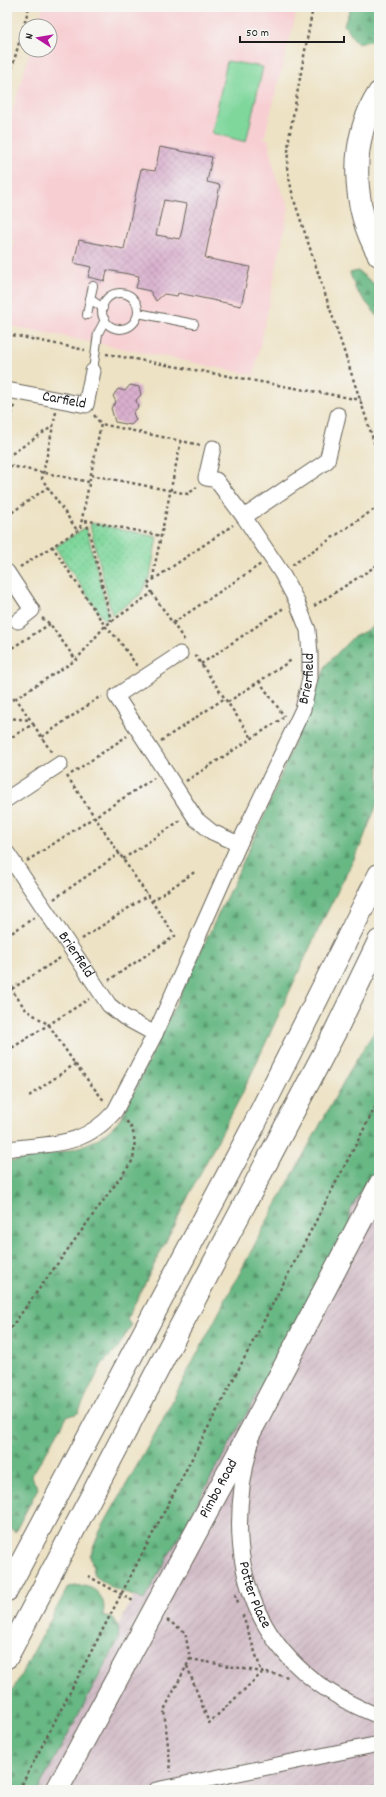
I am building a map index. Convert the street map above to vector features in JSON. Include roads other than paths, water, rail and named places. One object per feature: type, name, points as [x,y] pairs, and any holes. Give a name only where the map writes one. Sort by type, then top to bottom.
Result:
[{"type":"main road","points":[[379,93],[366,120],[359,148],[357,174],[360,201],[367,228],[379,255]]},
{"type":"main road","points":[[7,1590],[253,1127],[379,875]]},
{"type":"main road","points":[[7,1657],[335,1032],[379,940]]},
{"type":"main road","points":[[335,1032],[379,967]]},
{"type":"main road","name":"Pimbo Road","points":[[57,1790],[258,1417],[379,1186]]},
{"type":"street","name":"Carfield","points":[[12,391],[86,405],[93,371]]},
{"type":"street","points":[[244,517],[327,461],[338,415]]},
{"type":"street","name":"Brierfield","points":[[7,1149],[66,1143],[87,1134],[106,1121],[115,1111],[155,1034],[239,844],[303,709],[310,678],[308,630],[299,607],[281,572],[271,557],[244,517],[216,480],[206,478],[212,448]]},
{"type":"street","points":[[8,573],[32,610],[18,621]]},
{"type":"street","points":[[187,651],[116,696],[191,814],[203,826],[212,832],[239,844]]},
{"type":"street","points":[[7,799],[64,770]]},
{"type":"street","name":"Brierfield","points":[[11,862],[45,908],[109,1005],[116,1011],[155,1034]]},
{"type":"street","name":"Potter Place","points":[[258,1417],[247,1459],[239,1517],[243,1569],[262,1621],[275,1642],[292,1661],[317,1683],[350,1704],[379,1716]]},
{"type":"street","points":[[156,1790],[379,1744]]},
{"type":"lane","points":[[87,315],[93,286]]},
{"type":"lane","points":[[120,294],[126,294],[135,301],[138,313],[134,323],[124,329],[113,328],[105,320],[103,308],[109,298],[120,294]]},
{"type":"lane","points":[[90,299],[103,308]]},
{"type":"lane","points":[[138,313],[194,324]]},
{"type":"lane","points":[[93,371],[98,333],[105,320]]}]
